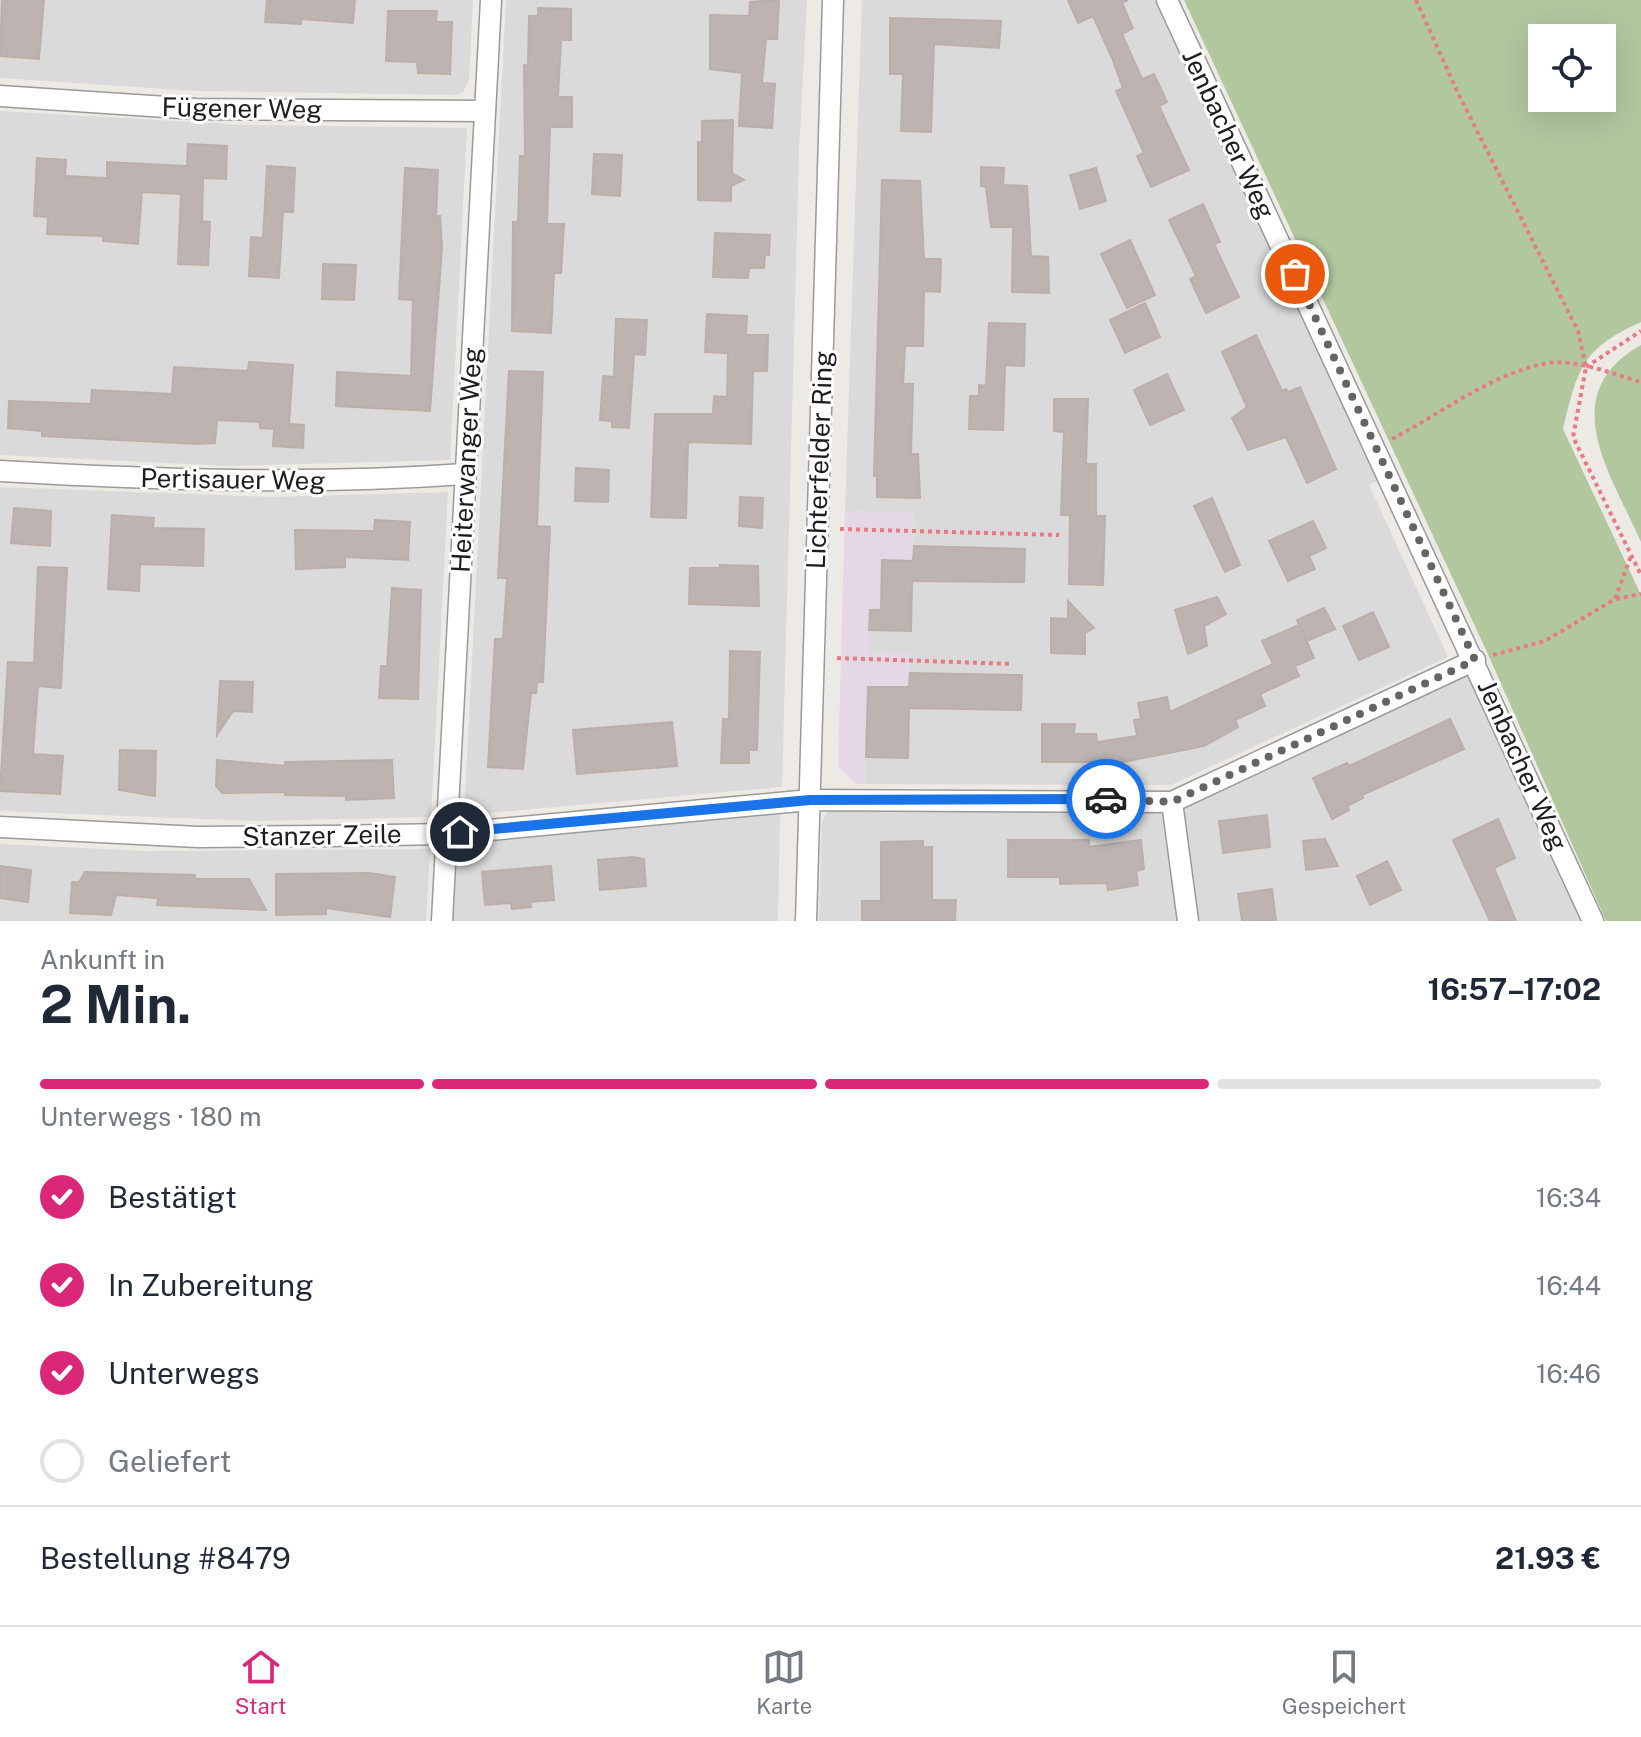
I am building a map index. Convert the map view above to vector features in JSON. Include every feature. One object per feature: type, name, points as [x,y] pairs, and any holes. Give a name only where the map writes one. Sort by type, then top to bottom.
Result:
[{"type":"street","name":"Heiterwanger Weg","points":[[442,921],[491,0]]},
{"type":"street","name":"Lichterfelder Ring","points":[[806,921],[833,0]]},
{"type":"street","name":"Jenbacher Weg","points":[[1167,0],[1475,660],[1593,921]]},
{"type":"street","name":"Fügener Weg","points":[[0,96],[196,109],[485,111]]},
{"type":"street","name":"Pertisauer Weg","points":[[0,471],[194,481],[362,480],[465,474]]},
{"type":"street","name":"Stanzer Zeile","points":[[0,827],[211,837],[447,834],[810,800],[1172,802],[1475,660]]},
{"type":"street","points":[[1172,802],[1188,921]]},
{"type":"path","points":[[1416,0],[1456,89],[1578,331],[1586,367],[1573,437],[1641,575]]},
{"type":"path","points":[[1586,367],[1641,331]]},
{"type":"path","points":[[1376,447],[1493,383],[1545,363],[1586,367],[1641,382]]},
{"type":"path","points":[[840,529],[1059,535]]},
{"type":"path","points":[[1615,599],[1631,556]]},
{"type":"path","points":[[1475,660],[1545,641],[1615,599],[1641,594]]},
{"type":"path","points":[[837,658],[1013,664]]},
{"type":"shaded area","points":[[0,0],[473,0],[469,80],[463,92],[455,95],[198,91],[0,78]]},
{"type":"shaded area","points":[[506,0],[807,0],[799,151],[782,787],[464,815]]},
{"type":"shaded area","points":[[862,0],[1157,0],[1380,479],[1369,485],[1448,657],[1171,785],[866,784],[866,757],[908,757],[910,655],[869,653],[869,630],[911,631],[914,513],[845,511]]},
{"type":"shaded area","points":[[0,111],[245,125],[467,128],[450,460],[228,466],[0,455]]},
{"type":"shaded area","points":[[0,487],[273,497],[448,492],[431,817],[256,821],[0,811]]},
{"type":"shaded area","points":[[845,511],[914,513],[911,631],[869,631],[869,653],[910,654],[908,758],[866,757],[866,784],[856,784],[838,766]]},
{"type":"shaded area","points":[[1470,674],[1582,921],[1198,921],[1184,812],[1189,804]]},
{"type":"shaded area","points":[[829,810],[1159,810],[1164,813],[1180,921],[819,921],[822,821]]},
{"type":"shaded area","points":[[780,813],[778,921],[451,921],[459,843]]},
{"type":"shaded area","points":[[0,844],[145,851],[430,849],[426,921],[0,921]]},
{"type":"green space","points":[[1184,0],[1641,0],[1641,322],[1606,342],[1585,363],[1573,391],[1563,429],[1641,595],[1641,921],[1606,921],[1487,652]]},
{"type":"green space","points":[[1641,345],[1641,542],[1605,463],[1597,437],[1595,412],[1600,387],[1615,365]]},
{"type":"building","points":[[2,0],[44,0],[39,59],[0,56]]},
{"type":"building","points":[[267,0],[355,0],[353,23],[301,19],[301,24],[265,22]]},
{"type":"building","points":[[779,0],[777,39],[766,39],[762,83],[775,84],[772,128],[739,126],[742,73],[710,69],[710,15],[749,16],[750,2]]},
{"type":"building","points":[[1068,0],[1128,0],[1122,3],[1133,28],[1122,34],[1142,79],[1154,74],[1167,102],[1159,106],[1189,170],[1151,187],[1137,156],[1144,153],[1116,91],[1123,88],[1112,58],[1093,16],[1078,23]]},
{"type":"building","points":[[538,8],[571,9],[571,40],[561,40],[558,97],[572,97],[572,127],[550,127],[547,224],[564,224],[561,273],[554,273],[551,333],[512,331],[513,222],[518,222],[520,156],[525,156],[524,65],[528,66],[529,16],[538,16]]},
{"type":"building","points":[[388,11],[437,11],[436,22],[452,22],[450,74],[418,73],[417,62],[386,61]]},
{"type":"building","points":[[890,18],[1001,21],[999,48],[934,44],[931,132],[901,131],[903,74],[890,74]]},
{"type":"building","points":[[733,120],[732,173],[744,180],[731,186],[731,201],[698,200],[698,142],[702,142],[702,121]]},
{"type":"building","points":[[188,144],[227,146],[226,179],[203,178],[202,221],[210,222],[208,265],[178,264],[181,194],[142,192],[138,244],[103,241],[103,236],[47,234],[48,217],[34,216],[37,158],[66,160],[65,176],[107,178],[107,162],[187,166]]},
{"type":"building","points":[[594,154],[622,155],[620,196],[592,194]]},
{"type":"building","points":[[267,166],[295,168],[293,212],[283,212],[279,278],[249,276],[251,237],[263,238]]},
{"type":"building","points":[[981,167],[1004,168],[1003,185],[1027,186],[1031,256],[1048,257],[1049,293],[1012,292],[1013,227],[991,227],[986,187],[981,186]]},
{"type":"building","points":[[405,168],[438,170],[436,216],[440,216],[442,248],[430,411],[336,406],[337,372],[411,376],[413,300],[399,299]]},
{"type":"building","points":[[1096,168],[1106,201],[1080,209],[1070,175]]},
{"type":"building","points":[[882,180],[920,181],[924,259],[941,259],[940,292],[924,291],[923,346],[905,346],[903,384],[913,384],[911,454],[918,454],[920,498],[877,497],[877,475],[874,476]]},
{"type":"building","points":[[1203,204],[1220,242],[1214,244],[1239,297],[1206,313],[1190,279],[1196,276],[1169,220]]},
{"type":"building","points":[[715,233],[770,235],[769,255],[765,255],[764,268],[749,268],[748,278],[713,277]]},
{"type":"building","points":[[1130,240],[1155,295],[1127,308],[1101,254]]},
{"type":"building","points":[[323,264],[356,265],[354,300],[322,299]]},
{"type":"building","points":[[1145,303],[1160,337],[1125,353],[1110,320]]},
{"type":"building","points":[[707,314],[747,316],[746,335],[768,335],[767,371],[753,371],[751,444],[688,442],[686,518],[651,517],[655,414],[713,414],[714,396],[727,397],[728,353],[705,352]]},
{"type":"building","points":[[616,319],[647,320],[645,355],[634,354],[629,428],[612,427],[612,421],[600,420],[603,376],[614,377]]},
{"type":"building","points":[[989,323],[1025,324],[1024,366],[1005,365],[1003,430],[969,429],[970,396],[979,396],[979,385],[986,386]]},
{"type":"building","points":[[1256,335],[1282,391],[1300,387],[1336,469],[1307,483],[1286,437],[1248,450],[1232,418],[1247,407],[1222,352]]},
{"type":"building","points":[[249,362],[293,365],[289,424],[304,425],[303,448],[273,446],[274,429],[260,428],[260,422],[217,420],[215,443],[198,444],[42,436],[42,431],[8,428],[9,401],[91,404],[92,390],[172,394],[174,367],[248,371]]},
{"type":"building","points":[[509,371],[543,372],[537,526],[550,527],[543,682],[537,682],[536,693],[531,693],[523,769],[488,767],[495,639],[503,639],[507,578],[498,578]]},
{"type":"building","points":[[1167,374],[1184,410],[1150,425],[1134,390]]},
{"type":"building","points":[[1054,399],[1088,399],[1086,464],[1096,464],[1096,516],[1105,516],[1103,585],[1069,584],[1070,515],[1061,515],[1064,432],[1054,431]]},
{"type":"building","points":[[576,468],[609,470],[608,502],[575,501]]},
{"type":"building","points":[[740,497],[763,498],[762,528],[739,526]]},
{"type":"building","points":[[1212,498],[1240,565],[1225,572],[1194,506]]},
{"type":"building","points":[[14,508],[51,511],[50,546],[11,543]]},
{"type":"building","points":[[112,515],[154,518],[153,528],[204,529],[203,566],[140,564],[139,591],[108,589]]},
{"type":"building","points":[[375,520],[410,522],[408,560],[345,557],[345,567],[296,569],[295,530],[374,531]]},
{"type":"building","points":[[1313,521],[1326,548],[1309,556],[1315,569],[1288,581],[1269,541]]},
{"type":"building","points":[[914,546],[1025,549],[1024,582],[912,581],[911,631],[869,630],[870,610],[881,610],[882,560],[913,561]]},
{"type":"building","points":[[720,565],[758,566],[759,606],[689,604],[690,568],[720,568]]},
{"type":"building","points":[[38,567],[67,568],[61,688],[38,686],[33,754],[63,756],[60,794],[0,791],[8,662],[34,663]]},
{"type":"building","points":[[392,588],[421,590],[418,699],[379,698],[381,666],[387,666]]},
{"type":"building","points":[[1217,597],[1226,614],[1204,626],[1207,646],[1188,654],[1175,610]]},
{"type":"building","points":[[1068,601],[1094,628],[1085,633],[1085,654],[1051,653],[1051,618],[1068,619]]},
{"type":"building","points":[[1324,608],[1335,629],[1307,641],[1302,630],[1314,658],[1295,666],[1299,676],[1260,694],[1265,706],[1235,720],[1238,727],[1204,746],[1123,762],[1042,762],[1042,724],[1075,724],[1074,734],[1096,734],[1097,742],[1137,736],[1134,720],[1141,719],[1138,703],[1167,697],[1170,712],[1273,664],[1262,641],[1299,625],[1297,620]]},
{"type":"building","points":[[1373,612],[1389,647],[1359,660],[1343,626]]},
{"type":"building","points":[[730,651],[760,652],[757,750],[749,750],[749,763],[721,763],[723,719],[729,719]]},
{"type":"building","points":[[910,673],[1022,675],[1021,710],[909,708],[908,758],[866,757],[868,687],[909,687]]},
{"type":"building","points":[[220,681],[253,682],[252,712],[233,711],[217,735]]},
{"type":"building","points":[[1450,719],[1464,749],[1362,795],[1363,798],[1347,806],[1349,810],[1332,819],[1313,778],[1347,763],[1349,766]]},
{"type":"building","points":[[672,722],[677,766],[577,774],[573,730]]},
{"type":"building","points":[[120,750],[156,751],[155,796],[119,790]]},
{"type":"building","points":[[217,760],[285,766],[285,762],[392,760],[394,798],[346,800],[346,796],[285,795],[285,792],[222,793],[216,786]]},
{"type":"building","points":[[1267,815],[1270,847],[1223,853],[1219,821]]},
{"type":"building","points":[[1498,819],[1515,858],[1494,868],[1516,921],[1490,921],[1453,840]]},
{"type":"building","points":[[1325,839],[1338,866],[1306,870],[1303,841]]},
{"type":"building","points":[[1008,840],[1089,840],[1089,847],[1141,840],[1144,869],[1136,871],[1138,885],[1108,890],[1107,883],[1060,884],[1060,877],[1008,877]]},
{"type":"building","points":[[923,841],[923,847],[932,847],[932,900],[956,900],[955,921],[862,921],[862,901],[881,901],[881,842]]},
{"type":"building","points":[[644,859],[646,886],[600,890],[598,860]]},
{"type":"building","points":[[1387,861],[1401,890],[1370,905],[1357,876]]},
{"type":"building","points":[[0,866],[31,870],[28,902],[0,898]]},
{"type":"building","points":[[551,866],[554,900],[530,902],[531,907],[512,909],[511,903],[485,905],[482,872]]},
{"type":"building","points":[[85,872],[249,879],[266,910],[157,905],[158,898],[116,895],[111,915],[70,913],[72,882],[79,882]]},
{"type":"building","points":[[370,873],[395,877],[390,917],[326,908],[326,914],[276,915],[276,874]]},
{"type":"building","points":[[1272,889],[1276,921],[1242,921],[1238,894]]},
{"type":"way so far","points":[[1106,799],[1172,802],[1475,660],[1295,274]]},
{"type":"route","points":[[460,832],[810,800],[1106,799]]}]
